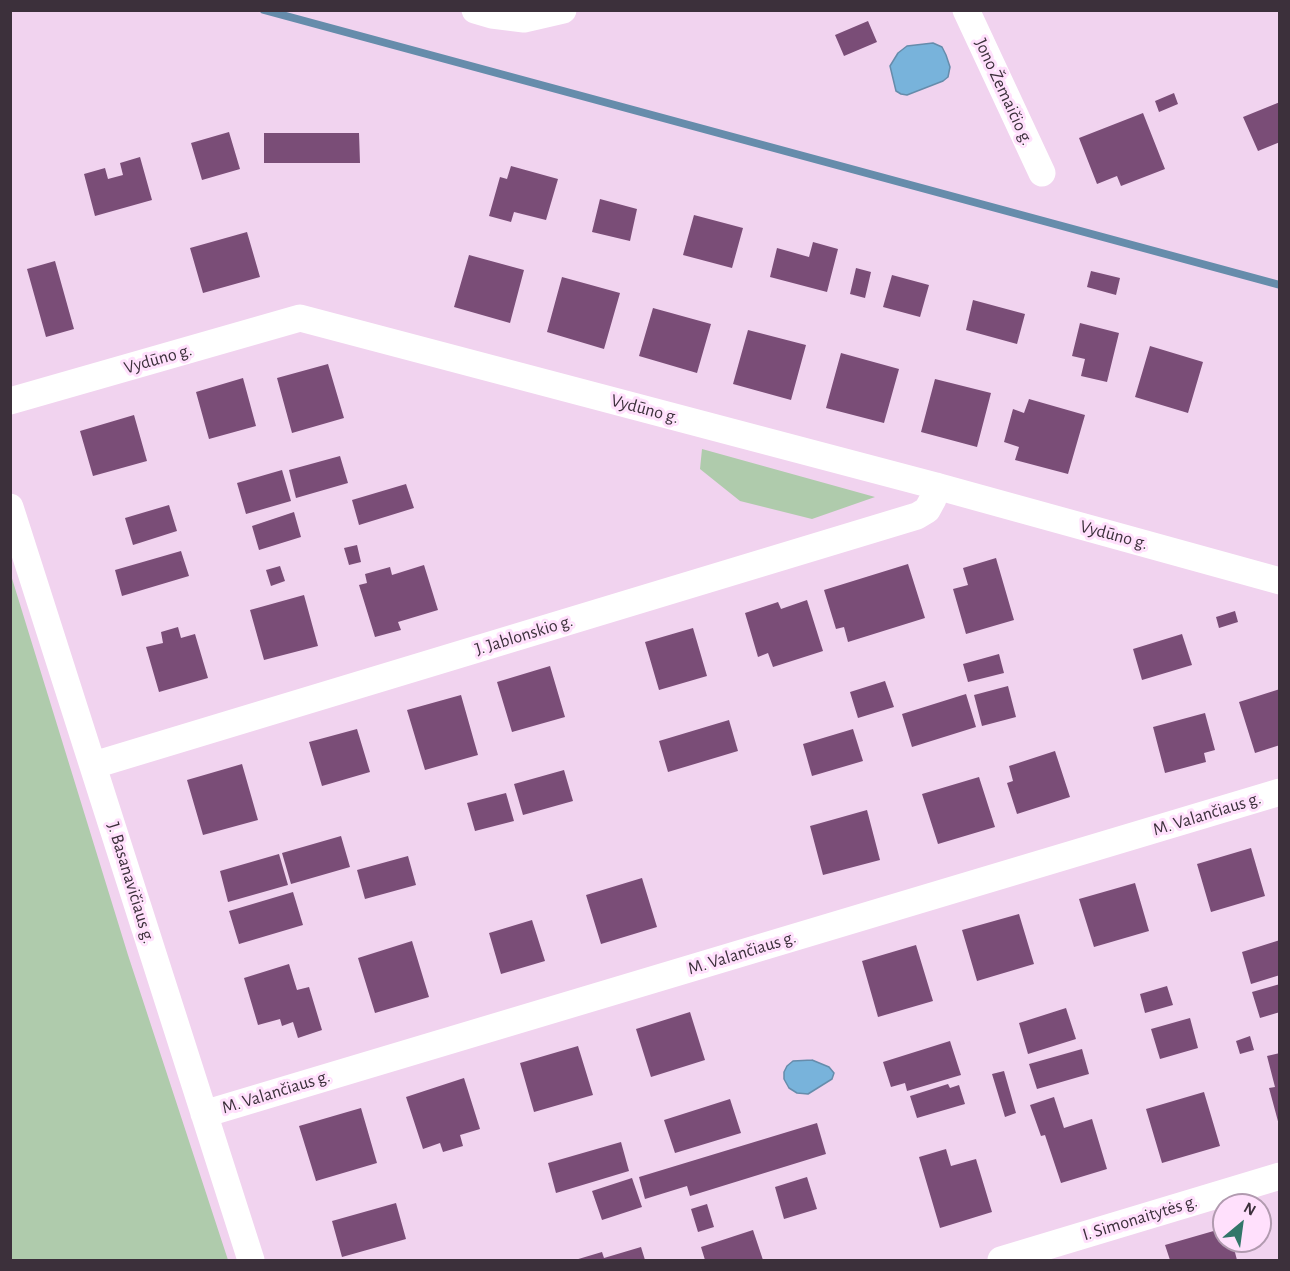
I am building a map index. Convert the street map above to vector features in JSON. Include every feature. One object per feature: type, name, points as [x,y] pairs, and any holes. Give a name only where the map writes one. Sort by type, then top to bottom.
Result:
[{"type":"street","points":[[475,10],[492,15],[524,19],[563,10]]},
{"type":"street","name":"Jono Žemaičio g.","points":[[966,10],[1042,173]]},
{"type":"street","name":"Vydūno g.","points":[[10,401],[300,318],[936,486],[1280,581]]},
{"type":"street","name":"J. Jablonskio g.","points":[[94,765],[917,516],[927,510],[936,486]]},
{"type":"street","name":"J. Basanavičiaus g.","points":[[10,507],[251,1260]]},
{"type":"street","name":"M. Valančiaus g.","points":[[204,1114],[1280,792]]},
{"type":"street","name":"I. Simonaitytės g.","points":[[1001,1260],[1280,1176]]},
{"type":"green space","points":[[702,449],[875,497],[812,519],[740,501],[700,469]]},
{"type":"green space","points":[[10,572],[128,955],[228,1260],[11,1260]]},
{"type":"water","points":[[933,43],[942,47],[946,55],[950,67],[948,77],[907,95],[896,91],[890,66],[898,53],[907,46]]},
{"type":"water","points":[[812,1060],[829,1067],[834,1073],[832,1079],[808,1094],[797,1093],[789,1088],[784,1079],[784,1072],[793,1061]]},
{"type":"building","points":[[868,21],[877,42],[844,56],[835,35]]},
{"type":"building","points":[[1174,93],[1178,104],[1159,112],[1155,101]]},
{"type":"building","points":[[1280,102],[1280,142],[1258,151],[1243,117]]},
{"type":"building","points":[[1143,113],[1165,169],[1121,186],[1117,176],[1097,184],[1079,138]]},
{"type":"building","points":[[229,132],[240,169],[202,180],[191,143]]},
{"type":"building","points":[[264,133],[359,133],[360,163],[264,163]]},
{"type":"building","points":[[140,157],[152,200],[95,216],[84,174],[105,168],[108,179],[123,175],[120,163]]},
{"type":"building","points":[[511,166],[558,179],[546,220],[514,212],[511,222],[489,216],[500,177],[507,179]]},
{"type":"building","points":[[600,199],[637,209],[630,241],[592,232]]},
{"type":"building","points":[[694,215],[743,228],[732,268],[683,255]]},
{"type":"building","points":[[247,232],[260,277],[203,293],[190,248]]},
{"type":"building","points":[[813,242],[838,249],[827,292],[770,277],[777,248],[809,257]]},
{"type":"building","points":[[469,255],[524,270],[510,323],[454,307]]},
{"type":"building","points":[[55,261],[74,329],[46,337],[27,269]]},
{"type":"building","points":[[856,268],[871,272],[865,298],[850,294]]},
{"type":"building","points":[[1091,271],[1120,278],[1116,295],[1087,287]]},
{"type":"building","points":[[892,275],[929,285],[920,317],[883,307]]},
{"type":"building","points":[[562,277],[620,293],[604,349],[547,332]]},
{"type":"building","points":[[973,300],[1025,314],[1017,344],[966,330]]},
{"type":"building","points":[[653,308],[711,324],[697,373],[639,356]]},
{"type":"building","points":[[1080,323],[1119,333],[1107,382],[1081,376],[1085,359],[1072,356]]},
{"type":"building","points":[[748,330],[806,345],[791,400],[733,384]]},
{"type":"building","points":[[1150,346],[1203,362],[1188,413],[1135,397]]},
{"type":"building","points":[[841,353],[899,369],[884,423],[826,408]]},
{"type":"building","points":[[328,364],[344,418],[292,433],[277,378]]},
{"type":"building","points":[[243,378],[256,426],[209,439],[196,392]]},
{"type":"building","points":[[935,379],[991,393],[977,447],[921,432]]},
{"type":"building","points":[[1029,399],[1085,415],[1068,474],[1015,460],[1019,447],[1004,442],[1013,409],[1024,413]]},
{"type":"building","points":[[134,415],[147,461],[93,476],[80,431]]},
{"type":"building","points":[[340,456],[348,483],[296,498],[289,470]]},
{"type":"building","points":[[282,470],[291,501],[246,514],[237,483]]},
{"type":"building","points":[[406,484],[414,508],[359,525],[352,500]]},
{"type":"building","points":[[169,505],[177,531],[133,545],[125,518]]},
{"type":"building","points":[[294,512],[301,537],[259,550],[252,526]]},
{"type":"building","points":[[357,545],[361,562],[349,565],[344,548]]},
{"type":"building","points":[[181,551],[189,576],[122,596],[115,570]]},
{"type":"building","points":[[996,558],[1014,620],[966,634],[953,589],[968,585],[963,568]]},
{"type":"building","points":[[908,564],[925,618],[848,642],[844,627],[836,629],[824,590]]},
{"type":"building","points":[[424,565],[438,610],[398,622],[401,630],[375,637],[359,585],[367,583],[365,574],[390,567],[392,575]]},
{"type":"building","points":[[280,566],[285,581],[271,586],[266,570]]},
{"type":"building","points":[[304,595],[318,646],[264,660],[250,610]]},
{"type":"building","points":[[807,600],[823,651],[773,667],[768,653],[758,657],[745,613],[778,602],[781,609]]},
{"type":"building","points":[[1235,611],[1238,622],[1219,628],[1216,617]]},
{"type":"building","points":[[178,627],[181,638],[195,634],[208,678],[159,692],[146,647],[163,643],[161,632]]},
{"type":"building","points":[[693,628],[707,676],[659,690],[645,642]]},
{"type":"building","points":[[1182,634],[1192,665],[1142,680],[1133,649]]},
{"type":"building","points":[[999,654],[1004,673],[968,682],[963,664]]},
{"type":"building","points":[[550,666],[565,717],[512,732],[497,682]]},
{"type":"building","points":[[885,681],[894,707],[858,718],[850,692]]},
{"type":"building","points":[[1008,686],[1016,717],[982,726],[974,695]]},
{"type":"building","points":[[1280,689],[1280,745],[1255,753],[1239,702]]},
{"type":"building","points":[[966,694],[976,727],[912,747],[902,714]]},
{"type":"building","points":[[461,695],[478,755],[425,770],[407,710]]},
{"type":"building","points":[[1205,713],[1215,750],[1204,753],[1206,762],[1165,773],[1153,727]]},
{"type":"building","points":[[729,720],[738,751],[668,772],[659,741]]},
{"type":"building","points":[[357,729],[370,772],[322,786],[309,742]]},
{"type":"building","points":[[853,729],[863,761],[812,776],[803,744]]},
{"type":"building","points":[[1055,751],[1070,797],[1017,814],[1007,783],[1013,781],[1009,766]]},
{"type":"building","points":[[242,764],[258,820],[203,835],[187,780]]},
{"type":"building","points":[[564,770],[573,801],[523,815],[514,784]]},
{"type":"building","points":[[979,777],[995,827],[938,844],[922,794]]},
{"type":"building","points":[[506,793],[514,821],[475,831],[467,803]]},
{"type":"building","points":[[867,810],[880,860],[823,875],[810,826]]},
{"type":"building","points":[[341,836],[350,867],[291,884],[282,853]]},
{"type":"building","points":[[1251,848],[1265,896],[1211,912],[1197,864]]},
{"type":"building","points":[[279,854],[288,885],[228,902],[220,871]]},
{"type":"building","points":[[408,856],[416,885],[365,899],[357,870]]},
{"type":"building","points":[[642,878],[657,927],[601,944],[586,895]]},
{"type":"building","points":[[1135,883],[1149,931],[1094,947],[1079,899]]},
{"type":"building","points":[[293,892],[303,925],[239,944],[229,911]]},
{"type":"building","points":[[1019,914],[1034,964],[977,981],[962,930]]},
{"type":"building","points":[[532,920],[545,961],[501,974],[489,933]]},
{"type":"building","points":[[1280,940],[1280,975],[1251,984],[1242,952]]},
{"type":"building","points":[[412,941],[429,997],[375,1013],[358,958]]},
{"type":"building","points":[[916,945],[933,1001],[878,1017],[862,961]]},
{"type":"building","points":[[289,964],[297,990],[309,987],[322,1030],[298,1038],[293,1022],[282,1026],[280,1019],[258,1025],[244,978]]},
{"type":"building","points":[[1280,984],[1280,1012],[1260,1018],[1252,992]]},
{"type":"building","points":[[1167,986],[1173,1005],[1145,1013],[1140,994]]},
{"type":"building","points":[[1066,1008],[1076,1039],[1028,1054],[1019,1023]]},
{"type":"building","points":[[690,1012],[705,1060],[651,1077],[636,1029]]},
{"type":"building","points":[[1190,1018],[1198,1048],[1160,1059],[1151,1029]]},
{"type":"building","points":[[1250,1036],[1254,1050],[1240,1054],[1236,1041]]},
{"type":"building","points":[[950,1041],[961,1075],[907,1091],[905,1083],[891,1087],[883,1062]]},
{"type":"building","points":[[578,1046],[593,1095],[534,1112],[520,1063]]},
{"type":"building","points":[[1082,1049],[1089,1074],[1037,1089],[1029,1064]]},
{"type":"building","points":[[1280,1053],[1279,1125],[1269,1088],[1275,1087],[1267,1056]]},
{"type":"building","points":[[1004,1071],[1016,1113],[1005,1117],[992,1074]]},
{"type":"building","points":[[464,1078],[480,1129],[460,1135],[463,1146],[443,1152],[440,1143],[423,1149],[406,1097]]},
{"type":"building","points":[[948,1084],[950,1088],[959,1085],[965,1104],[917,1118],[910,1096]]},
{"type":"building","points":[[1204,1092],[1220,1146],[1162,1163],[1146,1109]]},
{"type":"building","points":[[1054,1097],[1064,1128],[1092,1119],[1107,1169],[1061,1183],[1045,1135],[1041,1136],[1030,1105]]},
{"type":"building","points":[[730,1099],[741,1133],[675,1153],[664,1120]]},
{"type":"building","points":[[361,1108],[377,1163],[316,1181],[299,1126]]},
{"type":"building","points":[[817,1123],[826,1154],[690,1196],[687,1186],[645,1199],[639,1177]]},
{"type":"building","points":[[621,1142],[629,1171],[556,1193],[548,1163]]},
{"type":"building","points":[[946,1149],[951,1166],[976,1159],[992,1212],[940,1228],[919,1157]]},
{"type":"building","points":[[807,1177],[817,1209],[784,1219],[775,1187]]},
{"type":"building","points":[[632,1178],[642,1207],[602,1220],[592,1191]]},
{"type":"building","points":[[396,1203],[406,1239],[342,1257],[332,1221]]},
{"type":"building","points":[[707,1204],[714,1227],[698,1232],[691,1209]]},
{"type":"building","points":[[753,1230],[763,1260],[705,1260],[701,1247]]},
{"type":"building","points":[[1212,1231],[1212,1253],[1235,1253],[1237,1260],[1170,1260],[1165,1245]]},
{"type":"building","points":[[641,1247],[645,1260],[575,1260],[602,1252],[604,1258]]},
{"type":"waterway","points":[[264,10],[1280,285]]}]
